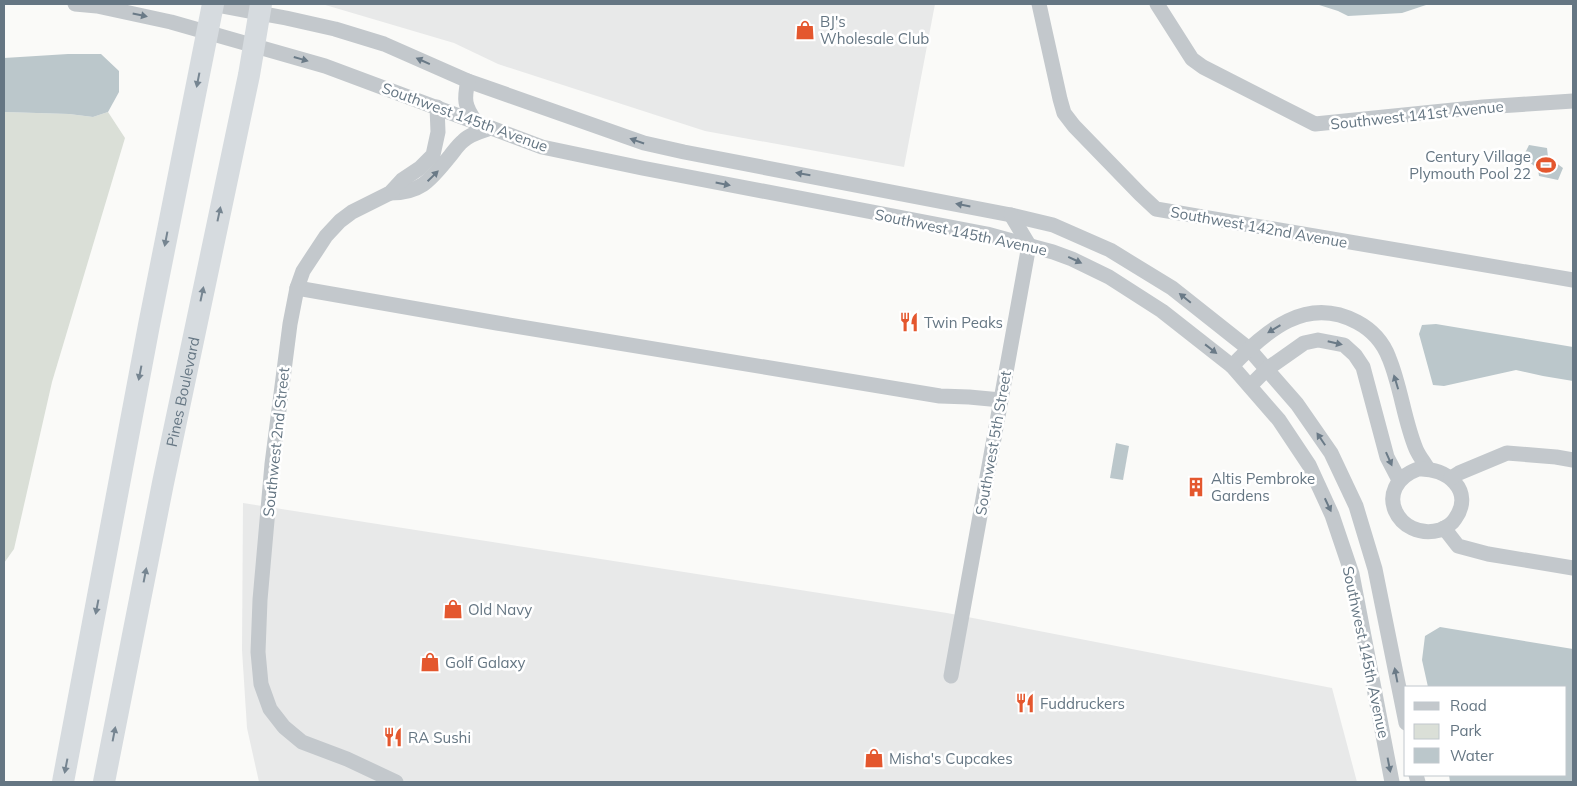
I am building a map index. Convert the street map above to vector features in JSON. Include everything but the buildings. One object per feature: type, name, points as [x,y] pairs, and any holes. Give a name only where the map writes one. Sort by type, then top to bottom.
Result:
[{"type":"highway","points":[[63,782],[212,4]]},
{"type":"highway","name":"Pines Boulevard","points":[[104,782],[164,474],[254,45],[260,8]]},
{"type":"street","name":"Southwest 145th Avenue","points":[[75,4],[106,8],[171,22],[325,66],[542,147],[987,234],[1053,252],[1109,277],[1162,311],[1232,366],[1279,420],[1309,466],[1332,514],[1352,574],[1392,782]]},
{"type":"street","name":"Southwest 145th Avenue","points":[[212,4],[260,8],[384,44],[468,81],[644,143],[1011,215],[1053,225],[1110,250],[1172,288],[1249,349],[1297,404],[1331,453],[1356,506],[1375,569],[1404,713]]},
{"type":"street","name":"Southwest 142nd Avenue","points":[[1039,4],[1064,112],[1074,126],[1156,209],[1573,280]]},
{"type":"street","name":"Southwest 141st Avenue","points":[[1157,4],[1192,59],[1202,67],[1315,124],[1483,107],[1573,101]]},
{"type":"street","points":[[468,81],[465,103],[468,112],[476,122]]},
{"type":"street","name":"Southwest 2nd Street","points":[[390,194],[402,180],[420,168],[433,155],[438,132],[437,107]]},
{"type":"street","name":"Southwest 2nd Street","points":[[396,782],[302,742],[284,727],[270,709],[261,684],[258,652],[260,600],[272,464],[290,324],[303,271],[326,236],[340,221],[352,212],[390,194],[404,193],[416,189],[433,177],[467,137],[491,128]]},
{"type":"street","points":[[1011,215],[1029,245]]},
{"type":"street","name":"Southwest 5th Street","points":[[952,676],[1029,245]]},
{"type":"street","points":[[298,288],[497,323],[940,396],[1001,400]]},
{"type":"street","points":[[1232,366],[1268,332],[1288,321],[1307,313],[1328,313],[1346,316],[1378,338],[1389,358],[1416,450],[1428,469]]},
{"type":"street","points":[[1250,386],[1267,370],[1304,343],[1318,340],[1344,345],[1355,355],[1362,368],[1387,458],[1400,480]]},
{"type":"street","points":[[1451,478],[1508,453],[1573,460]]},
{"type":"street","points":[[1428,469],[1439,471],[1451,478],[1459,489],[1462,500],[1460,512],[1454,522],[1433,532],[1422,532],[1410,528],[1399,518],[1392,503],[1394,490],[1400,480],[1408,473],[1428,469]]},
{"type":"street","points":[[1444,528],[1458,546],[1488,554],[1573,568]]},
{"type":"shaded area","points":[[322,4],[935,4],[904,167],[705,131],[498,64],[454,43]]},
{"type":"shaded area","points":[[243,503],[947,613],[1332,688],[1357,782],[259,782],[247,728],[242,650]]},
{"type":"green space","points":[[4,112],[69,114],[93,117],[108,112],[125,138],[52,382],[14,549],[4,563]]},
{"type":"water","points":[[1316,4],[1429,4],[1402,13],[1348,16]]},
{"type":"water","points":[[101,54],[119,71],[119,92],[108,112],[93,117],[69,114],[4,112],[4,58]]},
{"type":"water","name":"Century Village Plymouth Pool 22","points":[[1529,145],[1547,148],[1548,157],[1563,168],[1558,180],[1539,176],[1538,169],[1523,157]]},
{"type":"water","points":[[1436,324],[1573,347],[1573,381],[1516,370],[1444,386],[1433,385],[1419,334],[1422,325]]},
{"type":"water","points":[[1116,443],[1129,446],[1123,480],[1110,478]]},
{"type":"water","points":[[1440,627],[1573,649],[1573,782],[1450,782],[1449,776],[1567,776],[1567,686],[1428,686],[1422,660],[1425,636]]},
{"type":"place","name":"BJ's Wholesale Club","points":[[805,30]]},
{"type":"place","name":"Century Village Plymouth Pool 22","points":[[1546,165]]},
{"type":"place","name":"Twin Peaks","points":[[909,322]]},
{"type":"place","name":"Altis Pembroke Gardens","points":[[1196,487]]},
{"type":"place","name":"Old Navy","points":[[453,609]]},
{"type":"place","name":"Golf Galaxy","points":[[430,662]]},
{"type":"place","name":"Fuddruckers","points":[[1025,703]]},
{"type":"place","name":"RA Sushi","points":[[393,737]]},
{"type":"place","name":"Misha's Cupcakes","points":[[874,758]]}]
